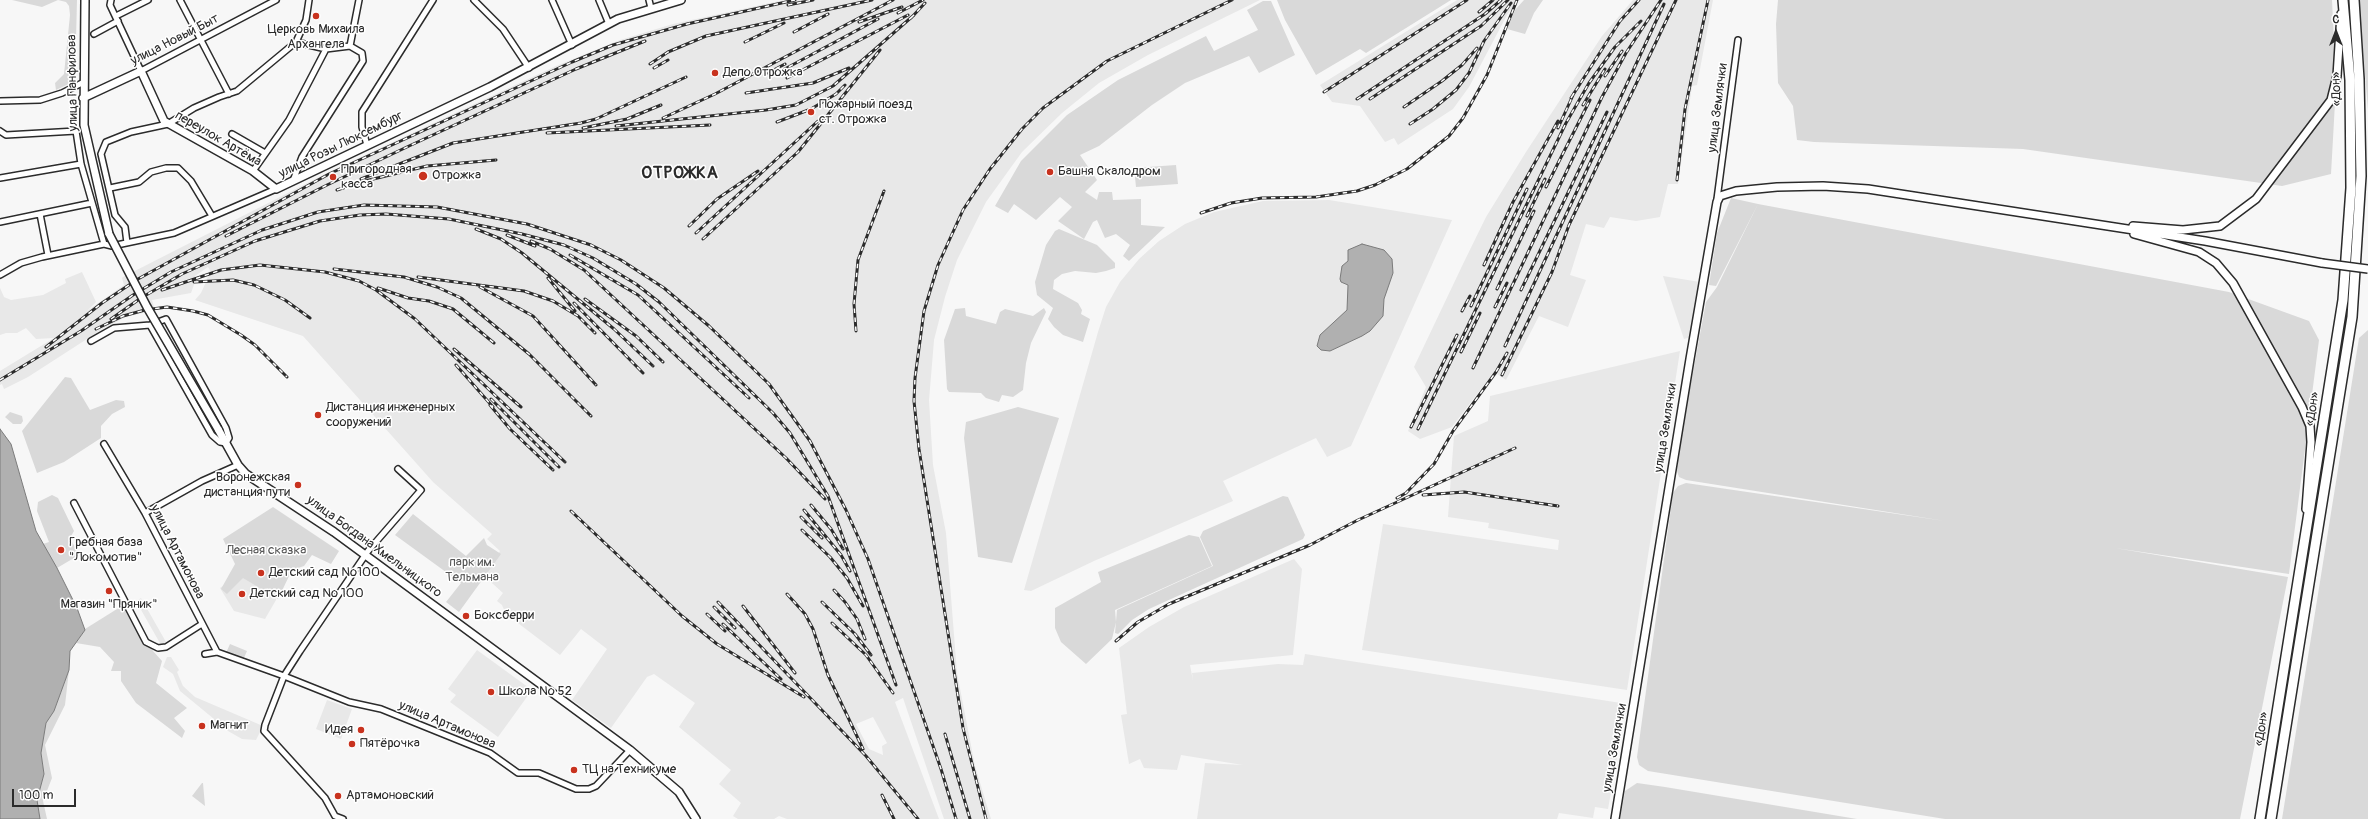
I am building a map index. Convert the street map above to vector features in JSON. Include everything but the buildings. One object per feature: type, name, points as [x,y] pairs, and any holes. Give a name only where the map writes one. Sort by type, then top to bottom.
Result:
[{"type":"highway","name":"«Дон»","points":[[2260,819],[2341,315],[2346,266],[2351,188],[2350,95],[2343,0]]},
{"type":"highway","name":"«Дон»","points":[[2271,819],[2352,317],[2361,176],[2359,79],[2354,0]]},
{"type":"street","name":"улица Панфилова","points":[[85,0],[83,98],[86,143],[109,234]]},
{"type":"street","name":"переулок Артёма","points":[[111,0],[110,5],[161,118],[168,124],[253,171],[276,189]]},
{"type":"street","points":[[94,34],[148,0]]},
{"type":"street","points":[[180,0],[229,94]]},
{"type":"street","name":"улица Новый Быт","points":[[83,98],[141,71],[276,0]]},
{"type":"street","points":[[127,243],[125,227],[115,215],[101,154],[103,146],[109,139],[131,132],[168,124],[194,108],[237,91],[296,42],[306,20],[309,0]]},
{"type":"street","points":[[350,46],[359,0]]},
{"type":"street","points":[[367,144],[362,127],[362,112],[432,0]]},
{"type":"street","points":[[474,0],[502,29],[529,68]]},
{"type":"street","points":[[552,0],[572,45]]},
{"type":"street","points":[[599,0],[609,24]]},
{"type":"street","points":[[649,0],[651,8]]},
{"type":"street","name":"улица Розы Люксембург","points":[[0,275],[21,263],[48,255],[104,244],[112,246],[174,233],[276,189],[367,144],[529,68],[609,24],[651,8],[681,0]]},
{"type":"street","points":[[2077,221],[2183,230],[2220,226],[2256,199],[2331,100],[2336,76],[2343,0]]},
{"type":"street","name":"улица Землячки","points":[[1615,819],[1717,202],[1738,40]]},
{"type":"street","points":[[293,181],[302,157],[363,61],[362,53],[350,46],[326,49],[296,42]]},
{"type":"street","points":[[253,171],[289,120],[326,49]]},
{"type":"street","points":[[0,101],[40,100],[62,93],[84,82]]},
{"type":"street","points":[[0,131],[6,135],[76,131],[81,164],[104,244]]},
{"type":"street","points":[[232,134],[265,153]]},
{"type":"street","points":[[0,178],[81,164]]},
{"type":"street","points":[[110,188],[139,182],[150,172],[166,168],[178,168],[191,181],[212,216]]},
{"type":"street","points":[[1717,202],[1723,194],[1736,191],[1794,187],[1848,187],[1900,193],[2205,241],[2322,263],[2368,269]]},
{"type":"street","points":[[0,222],[92,203]]},
{"type":"street","points":[[40,214],[48,255]]},
{"type":"street","points":[[2077,221],[2199,252],[2216,263],[2233,283],[2302,407],[2310,426],[2312,442],[2300,577]]},
{"type":"street","name":"улица Богдана Хмельницкого","points":[[109,234],[147,307],[238,464],[246,474],[306,512],[630,750],[679,792],[696,819]]},
{"type":"street","points":[[91,340],[114,328],[150,325],[166,320],[226,428],[229,438],[226,443],[220,442],[212,435],[150,325]]},
{"type":"street","points":[[175,370],[178,364],[182,362],[190,364]]},
{"type":"street","name":"улица Артамонова","points":[[104,444],[145,513],[217,652],[284,676],[349,702],[381,709],[485,751],[518,773],[539,773],[576,789],[589,789],[596,786],[630,750]]},
{"type":"street","points":[[145,513],[202,481],[238,464]]},
{"type":"street","points":[[342,819],[335,817],[325,798],[264,731],[284,676],[365,555],[421,490],[398,469]]},
{"type":"street","points":[[74,503],[146,642],[158,648],[166,647],[202,624]]},
{"type":"street","points":[[204,654],[217,652]]},
{"type":"shaded area","points":[[784,0],[1260,0],[1148,55],[1099,83],[1062,113],[1022,152],[986,202],[957,260],[945,297],[934,340],[929,400],[933,465],[946,533],[957,673],[975,766],[991,819],[944,819],[903,698],[895,702],[939,819],[787,819],[779,816],[774,819],[738,819],[733,816],[741,803],[719,784],[731,770],[679,727],[695,703],[654,674],[647,677],[611,728],[572,700],[607,649],[581,629],[560,655],[506,614],[502,605],[497,601],[503,593],[483,575],[500,551],[487,539],[492,534],[433,482],[303,336],[195,300],[201,293],[206,282],[210,270],[208,267],[195,276],[196,279],[191,293],[152,300],[155,310],[126,317],[104,328],[28,377],[4,389],[2,384],[0,385],[0,371],[54,338],[36,339],[26,328],[17,333],[6,333],[0,335],[0,288],[4,297],[11,300],[43,295],[66,283],[65,279],[82,272],[96,302],[87,311],[124,285],[123,277],[329,172],[556,66],[620,40],[673,24]],"holes":[[[873,717],[887,743],[882,746],[883,755],[869,749],[856,724]]]},
{"type":"shaded area","points":[[1457,0],[1518,0],[1507,15],[1469,87],[1453,109],[1398,145],[1394,138],[1385,142],[1360,106],[1332,102],[1320,85]]},
{"type":"shaded area","points":[[1633,0],[1713,0],[1697,85],[1692,86],[1678,184],[1668,184],[1660,217],[1636,221],[1610,217],[1604,228],[1586,224],[1570,275],[1586,280],[1568,327],[1539,316],[1506,380],[1494,372],[1452,427],[1420,439],[1408,431],[1426,387],[1414,367],[1463,264],[1486,217],[1526,152],[1602,36]]},
{"type":"shaded area","points":[[1329,200],[1452,220],[1351,446],[1327,457],[1316,438],[1223,481],[1233,501],[1094,561],[1031,591],[1024,590],[1098,332],[1106,307],[1120,282],[1139,259],[1159,241],[1185,224],[1214,212],[1263,201]]},
{"type":"shaded area","points":[[1362,244],[1384,250],[1392,259],[1393,273],[1384,299],[1383,316],[1370,331],[1362,336],[1330,351],[1321,350],[1317,346],[1320,335],[1347,310],[1348,285],[1341,282],[1340,279],[1342,266],[1348,261],[1348,250]]},
{"type":"shaded area","points":[[1663,276],[1700,282],[1691,337],[1684,339]]},
{"type":"shaded area","points":[[1680,351],[1627,690],[1362,650],[1383,524],[1558,550],[1559,540],[1488,528],[1489,523],[1448,517],[1454,436],[1488,421],[1490,396]]},
{"type":"shaded area","points":[[0,429],[11,444],[36,531],[77,608],[85,630],[70,651],[69,670],[54,711],[46,723],[41,753],[44,774],[37,800],[40,819],[0,819]]},
{"type":"shaded area","points":[[1294,559],[1302,569],[1293,655],[1190,665],[1193,681],[1192,673],[1278,664],[1303,665],[1305,654],[1621,703],[1615,751],[1618,752],[1608,809],[1595,807],[1593,818],[1559,813],[1557,819],[1197,819],[1205,763],[1243,765],[1181,755],[1177,770],[1144,768],[1140,759],[1129,764],[1121,715],[1127,714],[1119,648],[1149,627],[1184,607]]},
{"type":"shaded area","name":"Детский сад №100","points":[[250,566],[276,591],[276,600],[265,619],[234,611],[220,588]]},
{"type":"shaded area","points":[[141,598],[166,642],[161,645],[136,601]]},
{"type":"shaded area","name":"Школа № 52","points":[[477,650],[532,690],[498,737],[450,702],[456,695],[448,689]]},
{"type":"shaded area","points":[[167,657],[171,657],[179,670],[177,672],[183,686],[195,697],[263,726],[256,740],[242,739],[214,723],[214,719],[180,691],[173,674],[163,667]]},
{"type":"shaded area","points":[[327,700],[352,709],[341,739],[316,729]]},
{"type":"green space","points":[[12,0],[58,0],[42,7]]},
{"type":"green space","points":[[58,0],[77,0],[75,81],[56,90],[55,83],[64,74],[70,15],[69,6],[66,2]]},
{"type":"green space","points":[[1277,0],[1451,0],[1366,53],[1360,49],[1316,75],[1285,20]]},
{"type":"green space","points":[[1524,0],[1543,0],[1534,13],[1525,34],[1507,29],[1515,10]]},
{"type":"green space","points":[[1778,0],[2332,0],[2336,85],[2331,174],[2282,186],[2023,149],[1814,142],[1797,140],[1793,106],[1778,83],[1776,24]]},
{"type":"green space","points":[[2359,0],[2368,0],[2368,110]]},
{"type":"green space","points":[[1263,1],[1271,1],[1295,55],[1259,73],[1249,56],[1185,83],[1152,105],[1099,146],[1080,155],[1097,180],[1085,192],[1097,200],[1099,192],[1112,192],[1113,200],[1141,199],[1141,225],[1165,227],[1129,261],[1123,256],[1130,245],[1116,234],[1105,238],[1097,220],[1093,222],[1084,239],[1058,221],[1072,207],[1060,197],[1036,220],[1014,204],[1008,213],[995,206],[1021,161],[1067,115],[1118,80],[1206,36],[1214,51],[1258,30],[1247,10]]},
{"type":"green space","points":[[1176,165],[1178,184],[1136,187],[1134,168]]},
{"type":"green space","points":[[1731,198],[1758,204],[1716,286],[1709,285],[1717,233]]},
{"type":"green space","points":[[1758,204],[2229,292],[2309,321],[2319,340],[2289,574],[2115,548],[2288,577],[2240,819],[1945,819],[1648,771],[1639,765],[1637,757],[1673,493],[1678,486],[1686,483],[1945,521],[1686,480],[1679,477],[1677,471],[1678,453],[1706,302],[1717,287]]},
{"type":"green space","points":[[1059,229],[1097,245],[1115,263],[1115,268],[1106,271],[1096,273],[1075,271],[1062,274],[1054,280],[1053,289],[1078,303],[1082,310],[1081,314],[1090,319],[1083,342],[1063,335],[1054,327],[1048,319],[1053,308],[1037,295],[1035,282],[1046,245],[1055,231]]},
{"type":"green space","points":[[965,308],[966,316],[996,324],[1000,312],[1005,309],[1033,316],[1044,308],[1046,312],[1031,343],[1026,363],[1023,390],[1013,397],[1002,395],[999,402],[986,398],[981,393],[949,392],[947,389],[944,340],[955,309]]},
{"type":"green space","points":[[2368,330],[2368,819],[2282,819],[2359,338]]},
{"type":"green space","points":[[65,377],[71,378],[90,410],[116,400],[124,401],[125,407],[112,414],[101,426],[101,438],[64,462],[37,473],[22,431]]},
{"type":"green space","points":[[1018,407],[1059,418],[1012,563],[978,557],[964,438],[966,422]]},
{"type":"green space","points":[[10,412],[22,416],[23,421],[21,424],[13,424],[5,417]]},
{"type":"green space","points":[[52,495],[58,498],[74,531],[70,538],[79,555],[57,568],[43,544],[49,542],[37,511],[38,502]]},
{"type":"green space","points":[[1283,496],[1288,497],[1305,535],[1303,539],[1149,609],[1132,620],[1118,634],[1115,633],[1117,610],[1213,566],[1200,537],[1203,531]]},
{"type":"green space","name":"Лесная сказка","points":[[273,507],[339,551],[331,564],[312,555],[304,566],[292,570],[278,599],[243,578],[227,594],[221,589],[235,564],[223,539]]},
{"type":"green space","name":"парк им. Тельмана","points":[[413,514],[466,556],[484,538],[487,545],[501,554],[459,612],[446,602],[461,583],[395,535]]},
{"type":"green space","points":[[1189,535],[1199,537],[1212,566],[1115,610],[1116,622],[1112,639],[1086,664],[1061,642],[1055,628],[1055,608],[1101,582],[1098,572]]},
{"type":"green space","points":[[125,604],[153,651],[162,661],[156,683],[187,708],[174,718],[185,731],[182,738],[136,703],[121,681],[121,671],[111,671],[114,662],[100,647],[76,643],[85,629]]},
{"type":"green space","points":[[230,644],[247,651],[243,660],[226,653]]},
{"type":"green space","points":[[69,670],[65,705],[45,745],[52,778],[43,801],[47,819],[40,819],[37,800],[44,774],[41,753],[46,723],[54,711]]},
{"type":"green space","points":[[203,783],[205,806],[192,796]]},
{"type":"green space","points":[[1637,783],[1857,819],[1620,819],[1625,791]]},
{"type":"railway","points":[[46,347],[102,303],[138,279],[329,174],[572,62],[613,45],[687,24],[795,0]]},
{"type":"railway","points":[[788,5],[813,0]]},
{"type":"railway","points":[[650,64],[668,52],[706,36],[872,0]]},
{"type":"railway","points":[[663,118],[715,94],[893,0]]},
{"type":"railway","points":[[898,13],[923,0]]},
{"type":"railway","points":[[986,819],[963,728],[919,449],[914,401],[915,378],[924,311],[938,265],[963,210],[990,169],[1022,129],[1043,108],[1107,61],[1232,0]]},
{"type":"railway","points":[[1324,92],[1467,0]]},
{"type":"railway","points":[[1479,12],[1493,0]]},
{"type":"railway","points":[[1357,99],[1485,14],[1501,0]]},
{"type":"railway","points":[[1370,99],[1481,26],[1508,0]]},
{"type":"railway","points":[[1201,213],[1231,203],[1262,198],[1316,197],[1357,191],[1375,185],[1407,169],[1449,136],[1463,118],[1487,75],[1517,0]]},
{"type":"railway","points":[[1571,98],[1620,21],[1639,0]]},
{"type":"railway","points":[[1473,368],[1602,97],[1626,53],[1661,0]]},
{"type":"railway","points":[[1502,375],[1552,272],[1569,225],[1676,0]]},
{"type":"railway","points":[[1677,180],[1685,109],[1708,0]]},
{"type":"railway","points":[[911,18],[925,3]]},
{"type":"railway","points":[[1410,124],[1433,109],[1456,90],[1469,73],[1484,41],[1511,3]]},
{"type":"railway","points":[[1505,346],[1664,4]]},
{"type":"railway","points":[[859,22],[902,7]]},
{"type":"railway","points":[[794,32],[828,14]]},
{"type":"railway","points":[[787,78],[908,15]]},
{"type":"railway","points":[[616,126],[766,110],[796,105],[833,86],[914,15]]},
{"type":"railway","points":[[781,71],[878,19]]},
{"type":"railway","points":[[1418,429],[1566,123],[1589,83],[1615,47],[1641,21]]},
{"type":"railway","points":[[745,42],[784,23]]},
{"type":"railway","points":[[226,236],[409,146],[576,69],[645,41]]},
{"type":"railway","points":[[1404,107],[1442,81],[1462,65],[1477,48]]},
{"type":"railway","points":[[703,239],[798,152],[880,50]]},
{"type":"railway","points":[[1605,76],[1622,51]]},
{"type":"railway","points":[[654,68],[668,60]]},
{"type":"railway","points":[[768,73],[785,64]]},
{"type":"railway","points":[[746,93],[813,83],[849,68]]},
{"type":"railway","points":[[1583,105],[1605,69]]},
{"type":"railway","points":[[361,179],[453,143],[581,123],[596,119],[686,77]]},
{"type":"railway","points":[[777,122],[811,109],[836,94],[845,85]]},
{"type":"railway","points":[[1558,128],[1574,93]]},
{"type":"railway","points":[[1546,187],[1590,100]]},
{"type":"railway","points":[[583,128],[627,119],[661,105]]},
{"type":"railway","points":[[1521,290],[1607,112]]},
{"type":"railway","points":[[696,233],[818,121]]},
{"type":"railway","points":[[1484,265],[1513,202],[1558,121]]},
{"type":"railway","points":[[547,133],[710,125]]},
{"type":"railway","points":[[337,190],[361,182],[427,166],[496,160]]},
{"type":"railway","points":[[689,226],[717,199],[758,171]]},
{"type":"railway","points":[[1527,216],[1545,179]]},
{"type":"railway","points":[[1471,306],[1527,189]]},
{"type":"railway","points":[[856,331],[854,304],[858,260],[884,191]]},
{"type":"railway","points":[[0,380],[81,331],[133,295],[171,272],[262,230],[318,212],[364,205],[437,207],[527,224],[591,245],[621,260],[664,288],[709,326],[769,384],[810,441],[846,510],[868,559],[941,769],[956,819]]},
{"type":"railway","points":[[1497,289],[1534,211]]},
{"type":"railway","points":[[111,319],[141,298],[182,274],[255,241],[320,221],[360,215],[386,214],[449,219],[522,234],[564,245],[593,258],[636,284],[659,302],[773,413],[790,433],[828,496],[896,685]]},
{"type":"railway","points":[[476,229],[501,239],[522,253],[614,329],[653,366]]},
{"type":"railway","points":[[507,235],[535,246]]},
{"type":"railway","points":[[531,241],[550,249],[584,270],[786,458],[825,499]]},
{"type":"railway","points":[[570,255],[638,295],[749,398]]},
{"type":"railway","points":[[162,290],[221,270],[260,265],[325,272],[359,281],[376,290],[415,319],[565,462]]},
{"type":"railway","points":[[334,269],[404,277],[437,287],[461,298],[529,354],[591,416]]},
{"type":"railway","points":[[418,277],[524,291],[553,301],[578,316],[595,333]]},
{"type":"railway","points":[[548,278],[575,311]]},
{"type":"railway","points":[[194,282],[233,280],[254,285],[285,300],[310,318]]},
{"type":"railway","points":[[1495,307],[1507,283]]},
{"type":"railway","points":[[480,287],[533,316],[596,385]]},
{"type":"railway","points":[[378,288],[408,298],[429,301],[453,309],[494,343]]},
{"type":"railway","points":[[1462,311],[1470,296]]},
{"type":"railway","points":[[585,299],[636,336],[663,362]]},
{"type":"railway","points":[[574,303],[643,373]]},
{"type":"railway","points":[[96,329],[123,316],[145,310],[167,307],[193,311],[208,315],[241,335],[255,345],[287,377]]},
{"type":"railway","points":[[1461,352],[1480,313]]},
{"type":"railway","points":[[1411,427],[1457,335]]},
{"type":"railway","points":[[454,349],[521,407]]},
{"type":"railway","points":[[1397,498],[1406,493],[1434,464],[1453,431],[1496,372],[1507,353]]},
{"type":"railway","points":[[456,365],[493,407]]},
{"type":"railway","points":[[491,399],[559,467]]},
{"type":"railway","points":[[490,405],[510,429],[553,470]]},
{"type":"railway","points":[[1116,641],[1138,622],[1169,604],[1310,545],[1358,520],[1515,448]]},
{"type":"railway","points":[[1423,495],[1464,492],[1558,506]]},
{"type":"railway","points":[[811,505],[831,529],[843,549]]},
{"type":"railway","points":[[804,510],[841,555],[850,571]]},
{"type":"railway","points":[[571,511],[682,616],[717,644],[804,697]]},
{"type":"railway","points":[[801,517],[822,538]]},
{"type":"railway","points":[[802,530],[830,557],[847,578],[863,606]]},
{"type":"railway","points":[[834,590],[857,619],[865,639]]},
{"type":"railway","points":[[787,594],[805,614],[813,629],[828,675],[863,749]]},
{"type":"railway","points":[[718,602],[866,756],[918,819]]},
{"type":"railway","points":[[822,602],[855,634],[871,655]]},
{"type":"railway","points":[[743,606],[795,673]]},
{"type":"railway","points":[[714,607],[735,628]]},
{"type":"railway","points":[[707,614],[725,631]]},
{"type":"railway","points":[[832,623],[866,655],[893,693]]},
{"type":"railway","points":[[723,624],[781,679]]},
{"type":"railway","points":[[945,734],[970,819]]},
{"type":"railway","points":[[882,795],[894,819]]},
{"type":"place","name":"Церковь Михаила Архангела","points":[[316,16]]},
{"type":"place","name":"Депо Отрожка","points":[[715,73]]},
{"type":"place","name":"Пожарный поезд ст. Отрожка","points":[[811,112]]},
{"type":"place","name":"Башня Скалодром","points":[[1050,172]]},
{"type":"place","name":"Отрожка","points":[[423,176]]},
{"type":"place","name":"Пригородная касса","points":[[333,177]]},
{"type":"place","name":"Дистанция инженерных сооружений","points":[[318,415]]},
{"type":"place","name":"Воронежская дистанция пути","points":[[298,485]]},
{"type":"place","name":"Гребная база \"Локомотив\"","points":[[61,550]]},
{"type":"place","name":"Детский сад №100","points":[[261,573]]},
{"type":"place","name":"Магазин \"Пряник\"","points":[[109,591]]},
{"type":"place","name":"Детский сад № 100","points":[[242,594]]},
{"type":"place","name":"Боксберри","points":[[466,616]]},
{"type":"place","name":"Школа № 52","points":[[491,692]]},
{"type":"place","name":"Магнит","points":[[202,726]]},
{"type":"place","name":"Идея","points":[[361,730]]},
{"type":"place","name":"Пятёрочка","points":[[352,744]]},
{"type":"place","name":"ТЦ на Техникуме","points":[[574,770]]},
{"type":"place","name":"Артамоновский","points":[[338,796]]},
{"type":"district","name":"ОТРОЖКА","points":[[680,174]]}]
